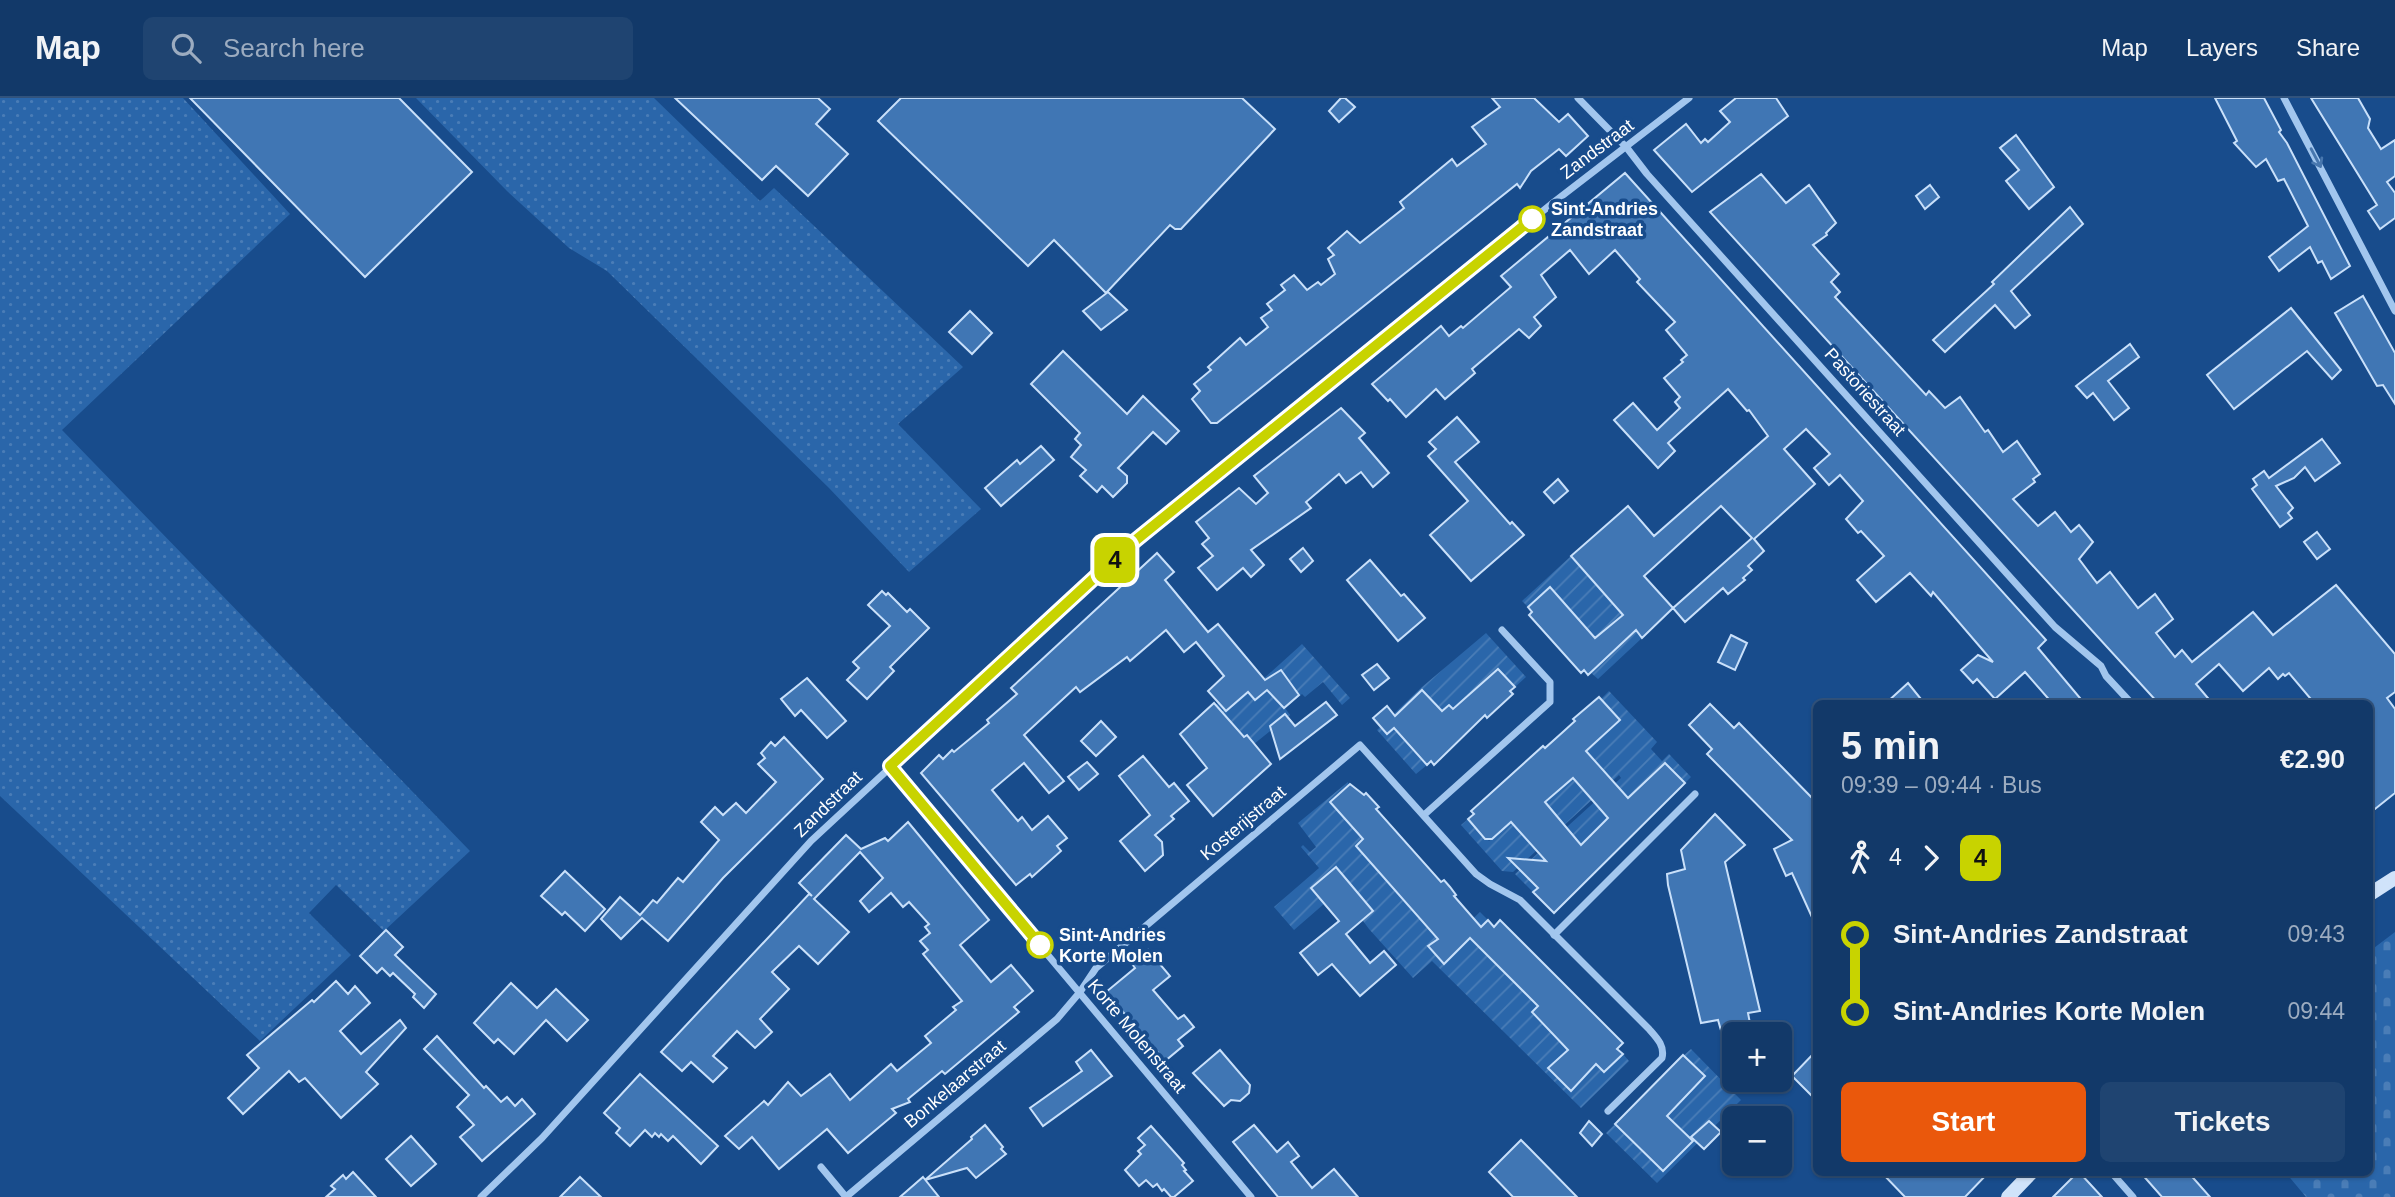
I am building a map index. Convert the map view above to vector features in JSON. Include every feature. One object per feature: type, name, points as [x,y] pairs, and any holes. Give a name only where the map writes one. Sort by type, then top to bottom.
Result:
[{"type":"main road","points":[[2373,892],[2395,878]]},
{"type":"main road","points":[[2008,1197],[2028,1176]]},
{"type":"street","name":"Pastoriestraat","points":[[1578,98],[1626,148],[2055,627],[2101,666],[2106,676],[2128,700]]},
{"type":"street","name":"Zandstraat","points":[[481,1197],[542,1138],[792,861],[890,766],[1131,544],[1554,202],[1689,98]]},
{"type":"street","points":[[2284,98],[2395,311]]},
{"type":"street","points":[[1424,815],[1550,702],[1550,681],[1502,630]]},
{"type":"street","name":"Kosterijstraat","points":[[1080,992],[1096,968],[1360,745],[1476,874],[1520,900],[1649,1029],[1664,1051],[1662,1058],[1608,1111]]},
{"type":"street","name":"Korte Molenstraat","points":[[890,766],[1251,1197]]},
{"type":"street","points":[[1554,935],[1695,794]]},
{"type":"street","name":"Bonkelaarstraat","points":[[821,1167],[846,1197],[1057,1019],[1080,992]]},
{"type":"street","points":[[2115,1176],[2133,1197]]},
{"type":"green space","points":[[0,98],[183,98],[290,214],[62,430],[470,851],[384,931],[336,885],[309,913],[351,955],[260,1041],[0,796]]},
{"type":"green space","points":[[416,98],[654,98],[760,201],[774,188],[963,367],[898,424],[981,509],[909,572],[829,488],[607,271],[569,248],[507,191]]},
{"type":"green space","points":[[1571,556],[1623,615],[1614,623],[1636,630],[1642,638],[1598,679],[1590,672],[1602,646],[1558,597],[1547,590],[1528,607],[1522,601]]},
{"type":"green space","points":[[1486,633],[1526,677],[1515,687],[1497,669],[1453,709],[1449,705],[1405,740],[1427,765],[1416,774],[1377,730],[1422,687]]},
{"type":"green space","points":[[1302,644],[1350,698],[1342,705],[1323,682],[1305,697],[1302,694],[1285,708],[1290,715],[1254,744],[1246,735],[1230,748],[1200,718],[1235,689],[1261,681]]},
{"type":"green space","points":[[1609,691],[1657,742],[1651,749],[1662,761],[1669,754],[1691,777],[1685,783],[1664,763],[1533,892],[1515,874],[1621,778],[1619,775],[1513,872],[1502,871],[1461,825],[1468,819],[1489,841],[1558,780],[1564,786],[1578,774],[1583,752],[1620,719],[1601,699]]},
{"type":"green space","points":[[1348,782],[1363,839],[1418,917],[1435,935],[1472,920],[1480,912],[1488,920],[1470,938],[1538,1006],[1532,1013],[1547,1029],[1554,1022],[1604,1072],[1623,1054],[1629,1061],[1581,1108],[1432,961],[1413,978],[1369,929],[1340,890],[1294,930],[1274,907],[1319,868],[1301,847],[1303,845],[1310,852],[1316,847],[1298,823]]},
{"type":"green space","points":[[2395,932],[2395,1197],[2306,1197],[2288,1176],[2373,1176],[2373,949]]},
{"type":"green space","points":[[1691,1049],[1722,1081],[1722,1092],[1733,1092],[1741,1100],[1735,1106],[1722,1106],[1722,1119],[1657,1183],[1606,1133],[1615,1124],[1654,1128],[1705,1077],[1683,1056]]},
{"type":"building","points":[[190,98],[399,98],[472,172],[365,277]]},
{"type":"building","points":[[675,98],[818,98],[830,109],[816,124],[848,154],[808,196],[776,166],[762,180]]},
{"type":"building","points":[[901,98],[1242,98],[1275,129],[1181,229],[1170,225],[1106,293],[1054,240],[1028,266],[878,121]]},
{"type":"building","points":[[1341,98],[1345,98],[1355,107],[1339,122],[1329,111]]},
{"type":"building","points":[[1492,98],[1534,98],[1559,122],[1568,114],[1588,136],[1566,156],[1559,149],[1531,171],[1520,188],[1517,184],[1217,423],[1211,423],[1192,399],[1200,391],[1194,384],[1211,370],[1208,367],[1240,338],[1246,345],[1268,327],[1261,318],[1272,310],[1267,304],[1285,290],[1281,285],[1294,275],[1307,290],[1318,282],[1321,285],[1335,274],[1328,259],[1334,255],[1328,248],[1347,231],[1360,243],[1404,208],[1400,202],[1452,159],[1457,166],[1486,144],[1472,127],[1500,107]]},
{"type":"building","points":[[1736,98],[1776,98],[1788,116],[1692,192],[1654,150],[1686,124],[1701,143],[1705,139],[1708,142],[1730,122],[1720,111]]},
{"type":"building","points":[[2215,98],[2264,98],[2281,130],[2279,132],[2350,266],[2331,279],[2322,261],[2318,263],[2310,247],[2279,271],[2269,257],[2308,226],[2284,179],[2278,181],[2266,159],[2256,167],[2234,143],[2237,141]]},
{"type":"building","points":[[2311,98],[2358,98],[2370,119],[2368,128],[2381,149],[2395,140],[2395,176],[2387,182],[2395,193],[2395,218],[2380,229],[2368,211],[2377,205]]},
{"type":"building","points":[[2016,135],[2054,187],[2029,209],[2006,181],[2019,170],[2000,148]]},
{"type":"building","points":[[1625,173],[2046,640],[2038,648],[2082,700],[2050,700],[2025,672],[1995,699],[1977,679],[1973,683],[1961,670],[1978,655],[1993,662],[1933,592],[1931,596],[1910,573],[1876,602],[1857,580],[1884,556],[1846,519],[1863,501],[1840,475],[1829,485],[1814,468],[1830,454],[1806,429],[1784,449],[1815,484],[1754,539],[1764,551],[1748,566],[1752,570],[1743,578],[1745,580],[1728,594],[1723,588],[1685,622],[1673,608],[1642,638],[1636,630],[1588,675],[1584,670],[1581,673],[1529,615],[1532,612],[1528,607],[1550,587],[1595,638],[1623,615],[1571,556],[1628,506],[1654,536],[1768,436],[1749,410],[1747,411],[1728,389],[1668,443],[1675,451],[1658,468],[1614,420],[1633,403],[1657,430],[1680,408],[1675,402],[1680,397],[1664,378],[1683,362],[1681,360],[1687,355],[1666,330],[1675,322],[1637,282],[1640,279],[1615,250],[1589,274],[1570,250],[1541,275],[1556,297],[1534,317],[1541,326],[1529,338],[1519,329],[1472,369],[1475,373],[1445,399],[1436,389],[1406,417],[1372,384],[1441,326],[1449,336],[1461,326],[1463,328],[1511,287],[1501,276]],"holes":[[[1721,506],[1752,538],[1673,608],[1644,576]]]},
{"type":"building","points":[[1761,174],[1786,203],[1809,185],[1836,223],[1827,235],[1813,245],[1839,274],[1831,282],[1840,292],[1835,297],[1926,395],[1929,391],[1945,408],[1960,397],[2003,452],[2017,441],[2040,474],[2033,479],[2035,482],[2013,499],[2038,526],[2055,512],[2071,532],[2079,525],[2093,542],[2079,559],[2097,583],[2110,572],[2138,608],[2155,594],[2173,619],[2156,633],[2175,657],[2182,650],[2192,662],[2253,612],[2273,635],[2336,585],[2395,654],[2395,692],[2387,698],[2395,709],[2395,793],[2373,811],[2373,700],[2312,700],[2289,673],[2278,679],[2269,668],[2243,691],[2219,664],[2196,684],[2210,700],[2155,700],[1710,212]]},
{"type":"building","points":[[1930,185],[1939,197],[1925,209],[1916,196]]},
{"type":"building","points":[[2070,207],[2083,224],[2011,291],[2030,315],[2015,328],[1995,305],[1945,352],[1933,340],[1994,284],[1992,282]]},
{"type":"building","points":[[1108,292],[1127,310],[1101,330],[1083,311]]},
{"type":"building","points":[[2363,296],[2395,353],[2395,404],[2383,385],[2377,386],[2335,313]]},
{"type":"building","points":[[2291,308],[2341,370],[2332,379],[2307,351],[2234,409],[2207,375]]},
{"type":"building","points":[[970,311],[992,333],[972,354],[949,332]]},
{"type":"building","points":[[2130,344],[2139,357],[2108,381],[2129,408],[2114,420],[2093,393],[2087,398],[2076,386]]},
{"type":"building","points":[[1063,351],[1127,414],[1143,396],[1179,431],[1166,444],[1153,432],[1118,468],[1127,476],[1127,483],[1113,497],[1102,486],[1097,492],[1080,476],[1086,470],[1071,457],[1081,445],[1075,439],[1080,433],[1031,384]]},
{"type":"building","points":[[1341,408],[1365,433],[1359,438],[1389,473],[1373,487],[1361,472],[1346,483],[1339,474],[1306,502],[1311,508],[1251,550],[1264,565],[1251,577],[1243,568],[1217,590],[1198,568],[1213,556],[1202,544],[1209,538],[1196,522],[1239,488],[1256,504],[1268,493],[1254,476]]},
{"type":"building","points":[[1457,417],[1479,442],[1455,462],[1510,524],[1512,522],[1524,535],[1471,581],[1430,535],[1468,501],[1428,456],[1436,449],[1429,442]]},
{"type":"building","points":[[2322,439],[2340,463],[2315,481],[2305,467],[2294,478],[2276,486],[2293,508],[2288,513],[2292,518],[2280,527],[2252,489],[2257,485],[2253,479],[2264,471],[2269,478]]},
{"type":"building","points":[[1041,446],[1054,460],[1001,506],[985,488],[1017,460],[1020,464]]},
{"type":"building","points":[[1558,479],[1568,491],[1554,503],[1544,492]]},
{"type":"building","points":[[2317,532],[2330,549],[2317,559],[2304,542]]},
{"type":"building","points":[[1303,548],[1313,561],[1301,572],[1290,559]]},
{"type":"building","points":[[1157,553],[1174,572],[1165,580],[1208,632],[1218,624],[1265,680],[1281,670],[1299,695],[1284,708],[1267,690],[1255,700],[1248,692],[1226,711],[1208,691],[1224,676],[1196,642],[1184,652],[1166,630],[1130,661],[1127,657],[1080,692],[1076,687],[1024,735],[1064,781],[1049,793],[1024,763],[992,790],[1018,821],[1022,817],[1032,830],[1048,816],[1067,838],[1057,846],[1061,851],[1032,877],[1030,874],[1016,885],[921,773],[939,755],[943,759],[952,750],[954,752],[989,723],[987,720],[1017,694],[1011,688]]},
{"type":"building","points":[[1370,560],[1401,596],[1404,594],[1425,618],[1398,641],[1347,580]]},
{"type":"building","points":[[882,591],[886,595],[888,593],[907,612],[910,609],[929,628],[890,667],[894,671],[867,699],[847,680],[859,668],[853,662],[890,626],[868,605]]},
{"type":"building","points":[[1731,635],[1747,643],[1735,670],[1718,662]]},
{"type":"building","points":[[1377,664],[1389,678],[1374,690],[1362,675]]},
{"type":"building","points":[[1498,669],[1515,687],[1510,691],[1513,694],[1487,718],[1485,715],[1434,765],[1431,761],[1427,765],[1394,728],[1387,734],[1373,718],[1387,706],[1395,716],[1422,690],[1442,711],[1449,705],[1453,709]]},
{"type":"building","points":[[807,678],[846,721],[827,738],[801,710],[795,716],[781,699]]},
{"type":"building","points":[[1908,683],[1922,700],[1889,700]]},
{"type":"building","points":[[1599,697],[1620,720],[1586,751],[1628,798],[1665,763],[1685,783],[1554,913],[1533,892],[1538,888],[1508,858],[1546,861],[1511,822],[1492,839],[1485,839],[1468,819],[1474,814],[1471,811],[1543,746],[1545,748],[1564,731],[1575,721],[1573,719]],"holes":[[[1573,778],[1608,818],[1581,845],[1545,802]]]},
{"type":"building","points":[[1326,702],[1337,715],[1280,759],[1270,726],[1285,714],[1295,726]]},
{"type":"building","points":[[1214,703],[1244,737],[1247,735],[1271,764],[1213,816],[1187,785],[1207,768],[1180,734]]},
{"type":"building","points":[[1710,704],[1734,728],[1739,723],[1813,799],[1813,919],[1792,873],[1786,876],[1774,849],[1792,840],[1707,754],[1712,749],[1689,725]]},
{"type":"building","points":[[1101,721],[1116,737],[1096,756],[1081,741]]},
{"type":"building","points":[[784,737],[823,779],[723,878],[668,941],[642,918],[621,939],[601,919],[620,897],[640,915],[653,900],[657,903],[678,878],[683,882],[719,840],[701,822],[715,807],[723,815],[736,803],[746,813],[776,782],[758,764],[765,758],[761,753],[771,742],[775,746]]},
{"type":"building","points":[[1143,756],[1169,787],[1174,783],[1189,801],[1171,816],[1174,819],[1155,835],[1162,842],[1163,855],[1145,871],[1120,841],[1150,815],[1119,776]]},
{"type":"building","points":[[1087,762],[1098,774],[1079,790],[1068,777]]},
{"type":"building","points":[[1350,784],[1364,795],[1366,793],[1379,807],[1376,809],[1441,882],[1444,880],[1481,927],[1488,920],[1494,927],[1500,920],[1623,1043],[1617,1049],[1623,1054],[1604,1072],[1596,1064],[1571,1091],[1548,1068],[1568,1050],[1532,1012],[1538,1006],[1470,938],[1444,964],[1428,946],[1438,939],[1356,846],[1363,839],[1330,802]]},
{"type":"building","points":[[1715,814],[1745,845],[1725,862],[1760,1011],[1748,1013],[1750,1022],[1722,1022],[1722,1034],[1718,1020],[1701,1023],[1668,885],[1667,874],[1685,869],[1681,850]]},
{"type":"building","points":[[908,822],[989,920],[960,945],[991,982],[1011,965],[1033,991],[1014,1007],[1019,1012],[945,1074],[942,1071],[908,1099],[910,1102],[892,1109],[896,1113],[848,1153],[827,1129],[779,1169],[752,1137],[739,1149],[725,1136],[764,1101],[768,1105],[788,1082],[801,1096],[830,1074],[850,1100],[891,1064],[897,1071],[931,1043],[925,1036],[956,1010],[953,1007],[962,1001],[923,954],[928,950],[920,941],[930,933],[925,927],[929,924],[909,902],[903,907],[891,893],[869,912],[860,901],[883,878],[860,852],[814,899],[849,932],[818,964],[799,946],[772,972],[789,989],[760,1019],[772,1032],[755,1048],[737,1031],[713,1056],[727,1068],[713,1082],[691,1062],[682,1071],[661,1052],[809,894],[812,896],[799,883],[846,835],[861,849],[885,838],[888,841]]},
{"type":"building","points":[[1336,867],[1373,911],[1346,934],[1370,963],[1384,951],[1396,965],[1360,996],[1332,964],[1318,975],[1300,953],[1339,921],[1311,888]]},
{"type":"building","points":[[565,871],[605,909],[585,931],[565,912],[562,915],[541,896]]},
{"type":"building","points":[[386,930],[403,947],[395,955],[436,994],[424,1008],[413,997],[415,994],[393,973],[390,976],[382,968],[377,973],[360,956]]},
{"type":"building","points":[[1148,950],[1170,976],[1153,990],[1178,1019],[1184,1015],[1194,1027],[1178,1040],[1183,1046],[1165,1061],[1106,992],[1135,968],[1132,964]]},
{"type":"building","points":[[336,981],[348,994],[355,986],[370,1003],[340,1031],[361,1054],[400,1020],[406,1028],[366,1072],[378,1084],[341,1118],[305,1078],[299,1082],[289,1071],[243,1114],[228,1098],[259,1068],[247,1055]]},
{"type":"building","points":[[511,983],[537,1008],[556,989],[588,1020],[567,1041],[546,1020],[514,1054],[498,1039],[494,1043],[474,1023]]},
{"type":"building","points":[[437,1036],[484,1088],[486,1086],[501,1102],[507,1097],[515,1106],[522,1099],[535,1114],[482,1161],[460,1137],[474,1125],[457,1107],[469,1095],[424,1049]]},
{"type":"building","points":[[1091,1050],[1112,1076],[1043,1126],[1030,1108],[1082,1071],[1076,1062]]},
{"type":"building","points":[[1220,1050],[1250,1085],[1249,1093],[1240,1101],[1231,1100],[1224,1106],[1193,1073]]},
{"type":"building","points":[[1813,1054],[1813,1097],[1792,1076]]},
{"type":"building","points":[[1683,1055],[1705,1076],[1667,1116],[1693,1141],[1663,1171],[1615,1124]]},
{"type":"building","points":[[640,1074],[718,1146],[701,1164],[673,1136],[668,1141],[661,1134],[659,1137],[655,1133],[652,1137],[645,1130],[630,1146],[616,1133],[620,1128],[604,1113]]},
{"type":"building","points":[[1589,1121],[1602,1134],[1592,1146],[1580,1133]]},
{"type":"building","points":[[1709,1121],[1721,1132],[1704,1149],[1691,1137]]},
{"type":"building","points":[[985,1125],[1006,1154],[976,1178],[967,1168],[925,1180],[972,1139]]},
{"type":"building","points":[[1254,1125],[1277,1152],[1288,1142],[1299,1156],[1291,1162],[1312,1188],[1334,1169],[1358,1197],[1278,1197],[1233,1142]]},
{"type":"building","points":[[1151,1126],[1184,1163],[1184,1171],[1193,1181],[1174,1197],[1164,1189],[1162,1191],[1157,1184],[1153,1187],[1146,1180],[1139,1186],[1125,1170],[1141,1154],[1138,1151],[1145,1145],[1138,1138]]},
{"type":"building","points":[[411,1136],[436,1164],[411,1186],[386,1159]]},
{"type":"building","points":[[1521,1140],[1577,1197],[1513,1197],[1489,1172]]},
{"type":"building","points":[[353,1172],[376,1197],[326,1197],[335,1189],[331,1186],[343,1175],[346,1179]]},
{"type":"building","points":[[1885,1176],[1985,1176],[1965,1197],[1905,1197]]},
{"type":"building","points":[[2074,1176],[2083,1176],[2102,1197],[2053,1197]]},
{"type":"building","points":[[2144,1176],[2192,1176],[2210,1197],[2162,1197]]},
{"type":"building","points":[[580,1177],[601,1197],[560,1197]]},
{"type":"building","points":[[923,1177],[939,1197],[900,1197]]},
{"type":"bus line","name":"4","points":[[1040,945],[890,766],[1131,544],[1532,219]]},
{"type":"place","name":"Sint-Andries Zandstraat","points":[[1532,219]]},
{"type":"place","name":"Sint-Andries Korte Molen","points":[[1040,945]]}]
